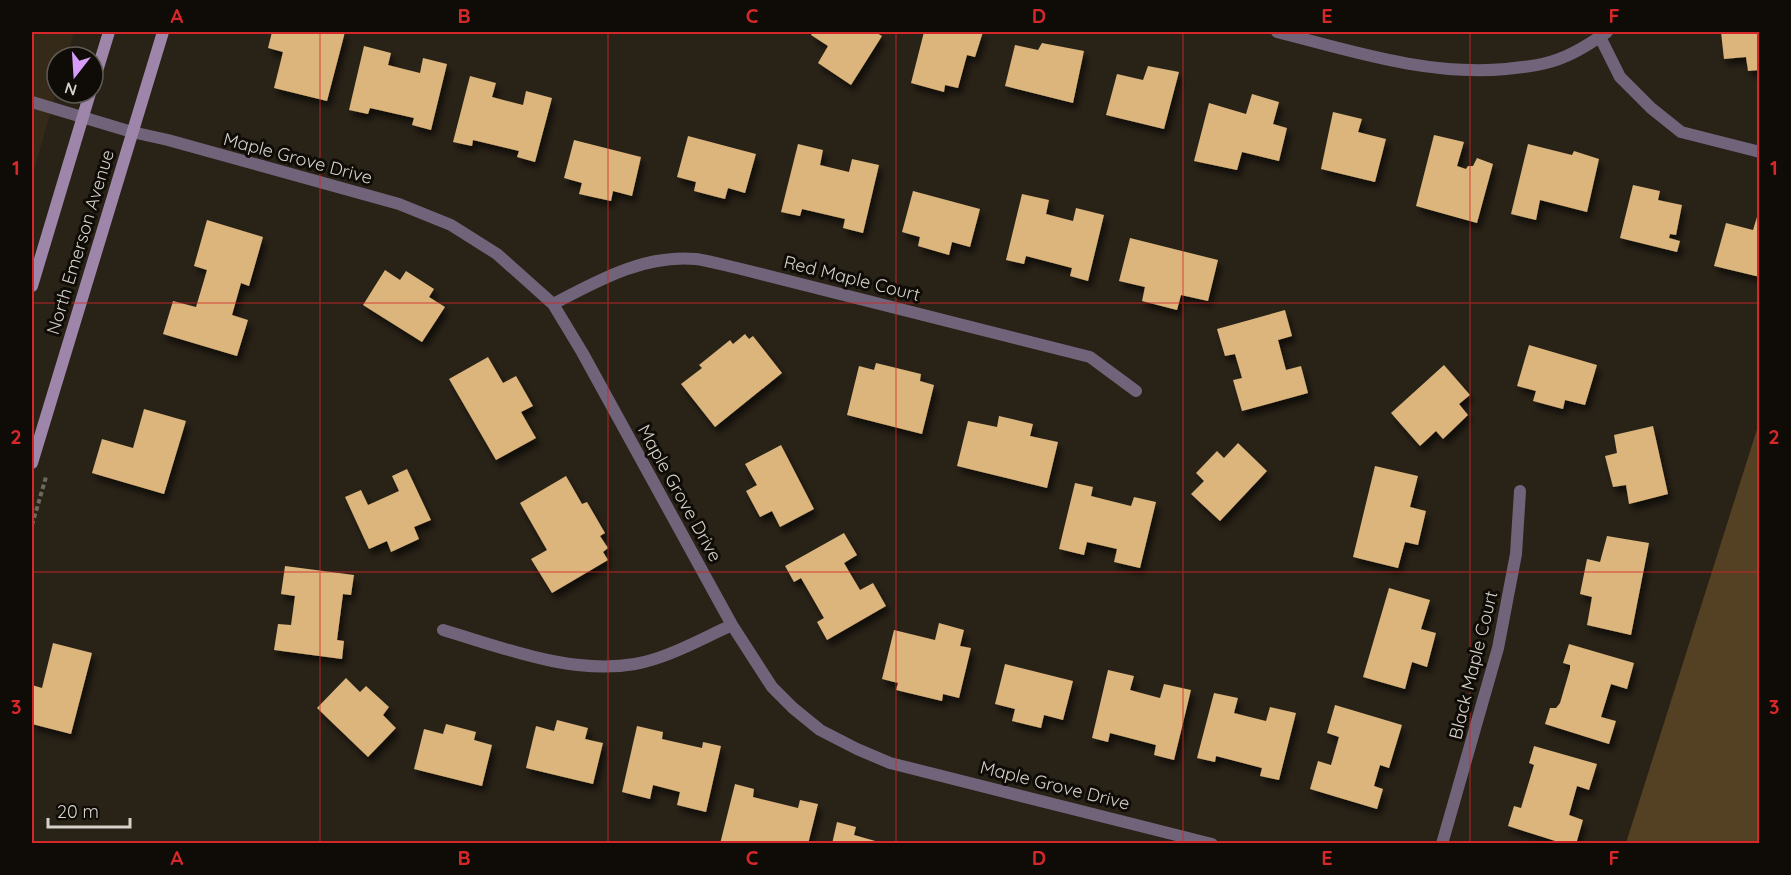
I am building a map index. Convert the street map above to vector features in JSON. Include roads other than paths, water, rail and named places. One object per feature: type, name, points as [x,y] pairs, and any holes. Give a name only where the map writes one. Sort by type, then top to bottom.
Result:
[{"type":"main road","name":"North Emerson Avenue","points":[[32,463],[163,32]]},
{"type":"main road","name":"North Emerson Avenue","points":[[32,286],[87,105]]},
{"type":"street","points":[[1277,32],[1396,62],[1442,69],[1482,71],[1525,67],[1563,57],[1603,34],[1620,77],[1651,108],[1681,132],[1760,152]]},
{"type":"street","name":"Maple Grove Drive","points":[[32,102],[132,132],[399,204],[451,225],[497,254],[553,304],[582,352],[732,626],[772,687],[820,730],[856,749],[890,763],[1212,843]]},
{"type":"street","name":"Red Maple Court","points":[[553,304],[599,280],[627,269],[656,260],[695,259],[1090,357],[1136,392]]},
{"type":"street","name":"Black Maple Court","points":[[1442,843],[1500,638],[1516,555],[1520,491]]},
{"type":"street","points":[[443,630],[526,654],[602,668],[636,664],[681,649],[732,626]]}]
